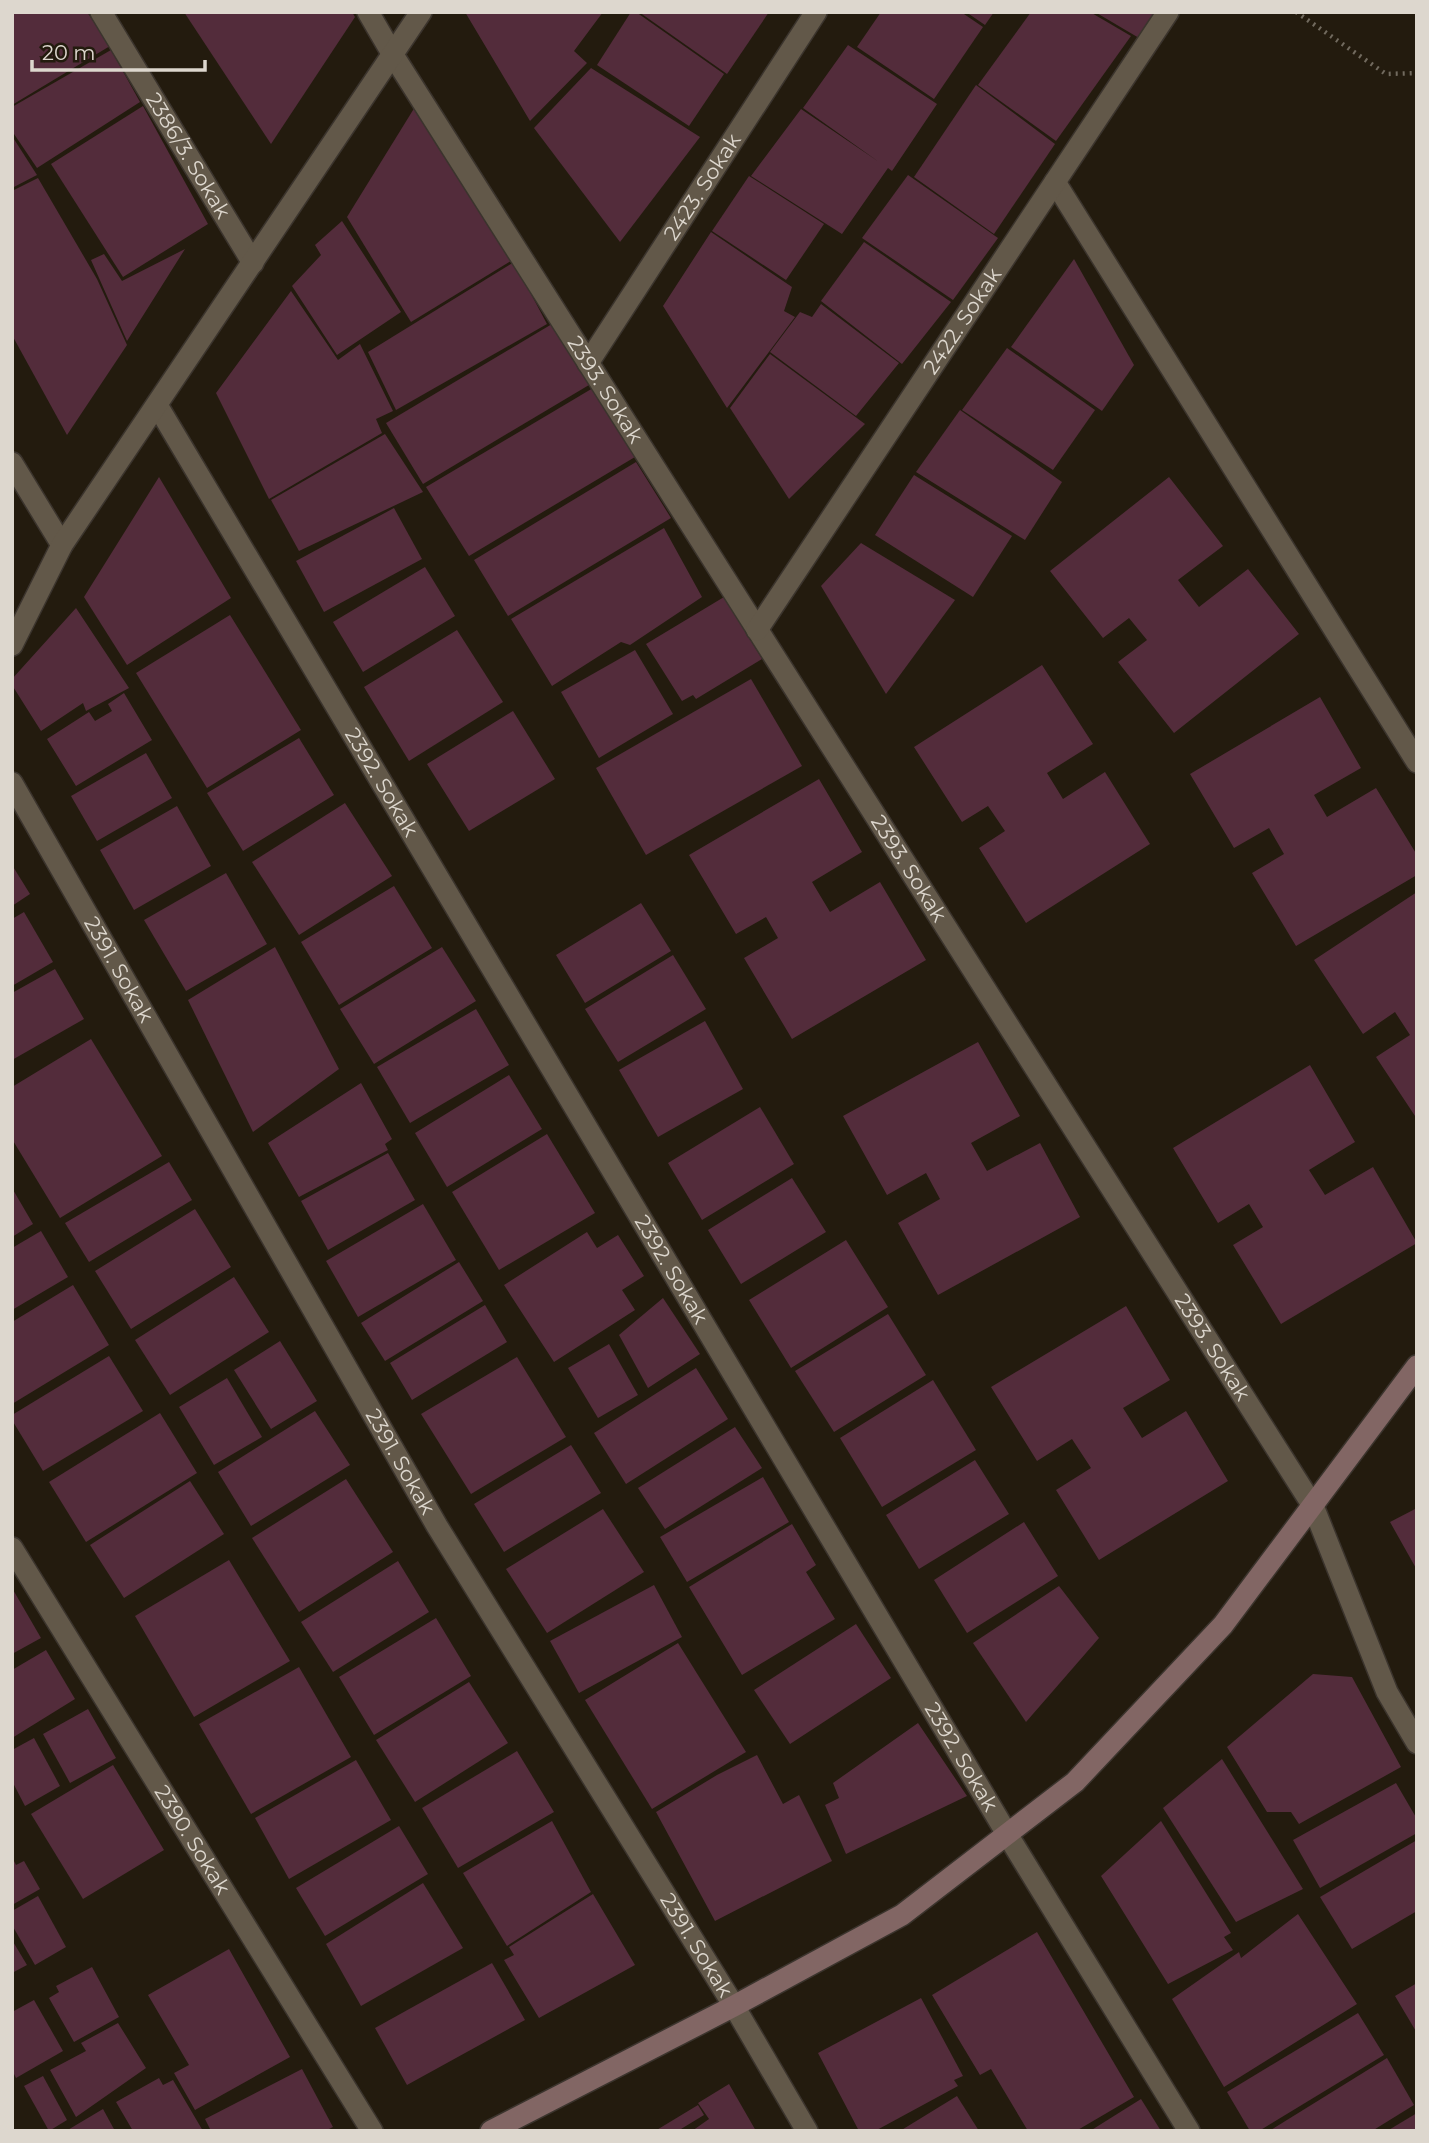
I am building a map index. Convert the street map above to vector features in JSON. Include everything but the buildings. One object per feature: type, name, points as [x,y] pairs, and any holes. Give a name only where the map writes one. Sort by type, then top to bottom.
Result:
[{"type":"main road","points":[[491,2131],[734,2006],[902,1915],[1074,1782],[1223,1626],[1417,1366]]},
{"type":"street","name":"2386/3. Sokak","points":[[101,12],[253,263]]},
{"type":"street","name":"2393. Sokak","points":[[368,12],[1313,1506],[1387,1692],[1417,1743]]},
{"type":"street","points":[[12,645],[62,545],[421,12]]},
{"type":"street","name":"2423. Sokak","points":[[588,363],[816,12]]},
{"type":"street","name":"2422. Sokak","points":[[757,630],[1168,12]]},
{"type":"street","points":[[1055,182],[1417,762]]},
{"type":"street","name":"2392. Sokak","points":[[157,405],[1007,1834],[1189,2131]]},
{"type":"street","points":[[12,463],[62,545]]},
{"type":"street","name":"2391. Sokak","points":[[12,782],[437,1526],[734,2006],[807,2131]]},
{"type":"street","name":"2390. Sokak","points":[[12,1548],[372,2131]]},
{"type":"path","points":[[1296,12],[1386,74],[1417,73]]}]
